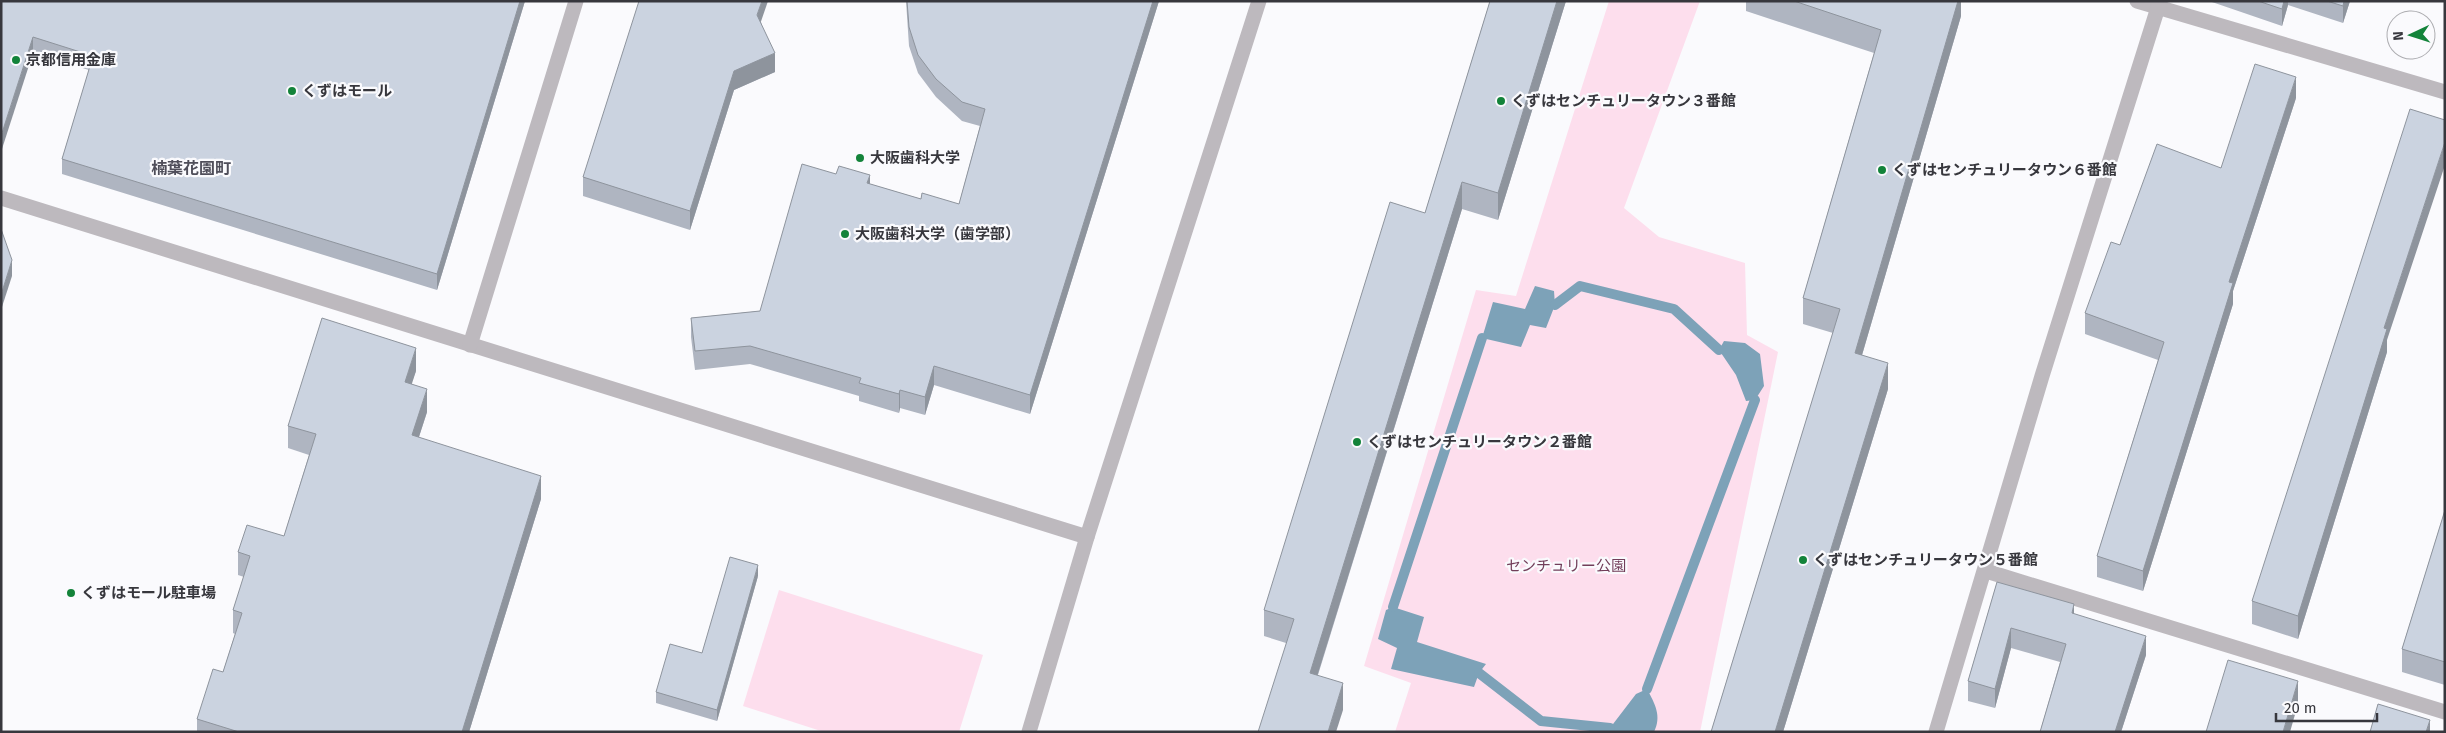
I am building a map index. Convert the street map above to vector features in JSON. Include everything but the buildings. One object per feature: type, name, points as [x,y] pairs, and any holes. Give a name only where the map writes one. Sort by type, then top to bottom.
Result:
[{"type":"street","points":[[470,345],[576,1]]},
{"type":"street","points":[[1029,732],[1087,537],[1259,1]]},
{"type":"street","points":[[2137,1],[2159,5],[2445,92]]},
{"type":"street","points":[[1936,732],[1986,570],[2042,376],[2159,5]]},
{"type":"street","points":[[1,198],[1087,537]]},
{"type":"street","points":[[1986,570],[2445,712]]},
{"type":"green space","name":"センチュリー公園","points":[[1609,1],[1700,1],[1624,208],[1659,237],[1745,263],[1747,335],[1778,352],[1700,732],[1395,732],[1411,683],[1364,666],[1476,290],[1516,296]]},
{"type":"green space","points":[[779,590],[983,655],[959,732],[824,732],[743,706]]},
{"type":"water","points":[[1535,286],[1554,291],[1555,305],[1546,328],[1530,325],[1521,347],[1482,338],[1493,302],[1525,309]]},
{"type":"water","points":[[1724,341],[1745,343],[1760,354],[1764,386],[1755,400],[1746,401],[1736,375],[1719,350]]},
{"type":"water","points":[[1393,607],[1424,617],[1417,642],[1486,664],[1479,673],[1474,687],[1391,669],[1397,648],[1378,639],[1386,610]]},
{"type":"water","points":[[1647,689],[1655,705],[1657,715],[1654,732],[1615,732],[1610,728],[1636,694]]},
{"type":"waterway","points":[[1555,305],[1580,286],[1674,309],[1719,350]]},
{"type":"waterway","points":[[1393,607],[1482,338]]},
{"type":"waterway","points":[[1647,689],[1755,400]]},
{"type":"waterway","points":[[1479,673],[1541,721],[1610,728]]},
{"type":"place","name":"京都信用金庫","points":[[16,60]]},
{"type":"place","name":"くずはモール","points":[[292,91]]},
{"type":"place","name":"くずはセンチュリータウン３番館","points":[[1501,101]]},
{"type":"place","name":"大阪歯科大学","points":[[860,158]]},
{"type":"place","name":"くずはセンチュリータウン６番館","points":[[1882,170]]},
{"type":"place","name":"大阪歯科大学（歯学部）","points":[[845,234]]},
{"type":"place","name":"くずはセンチュリータウン２番館","points":[[1357,442]]},
{"type":"place","name":"くずはセンチュリータウン５番館","points":[[1803,560]]},
{"type":"place","name":"くずはモール駐車場","points":[[71,593]]},
{"type":"district","name":"楠葉花園町","points":[[191,168]]}]
